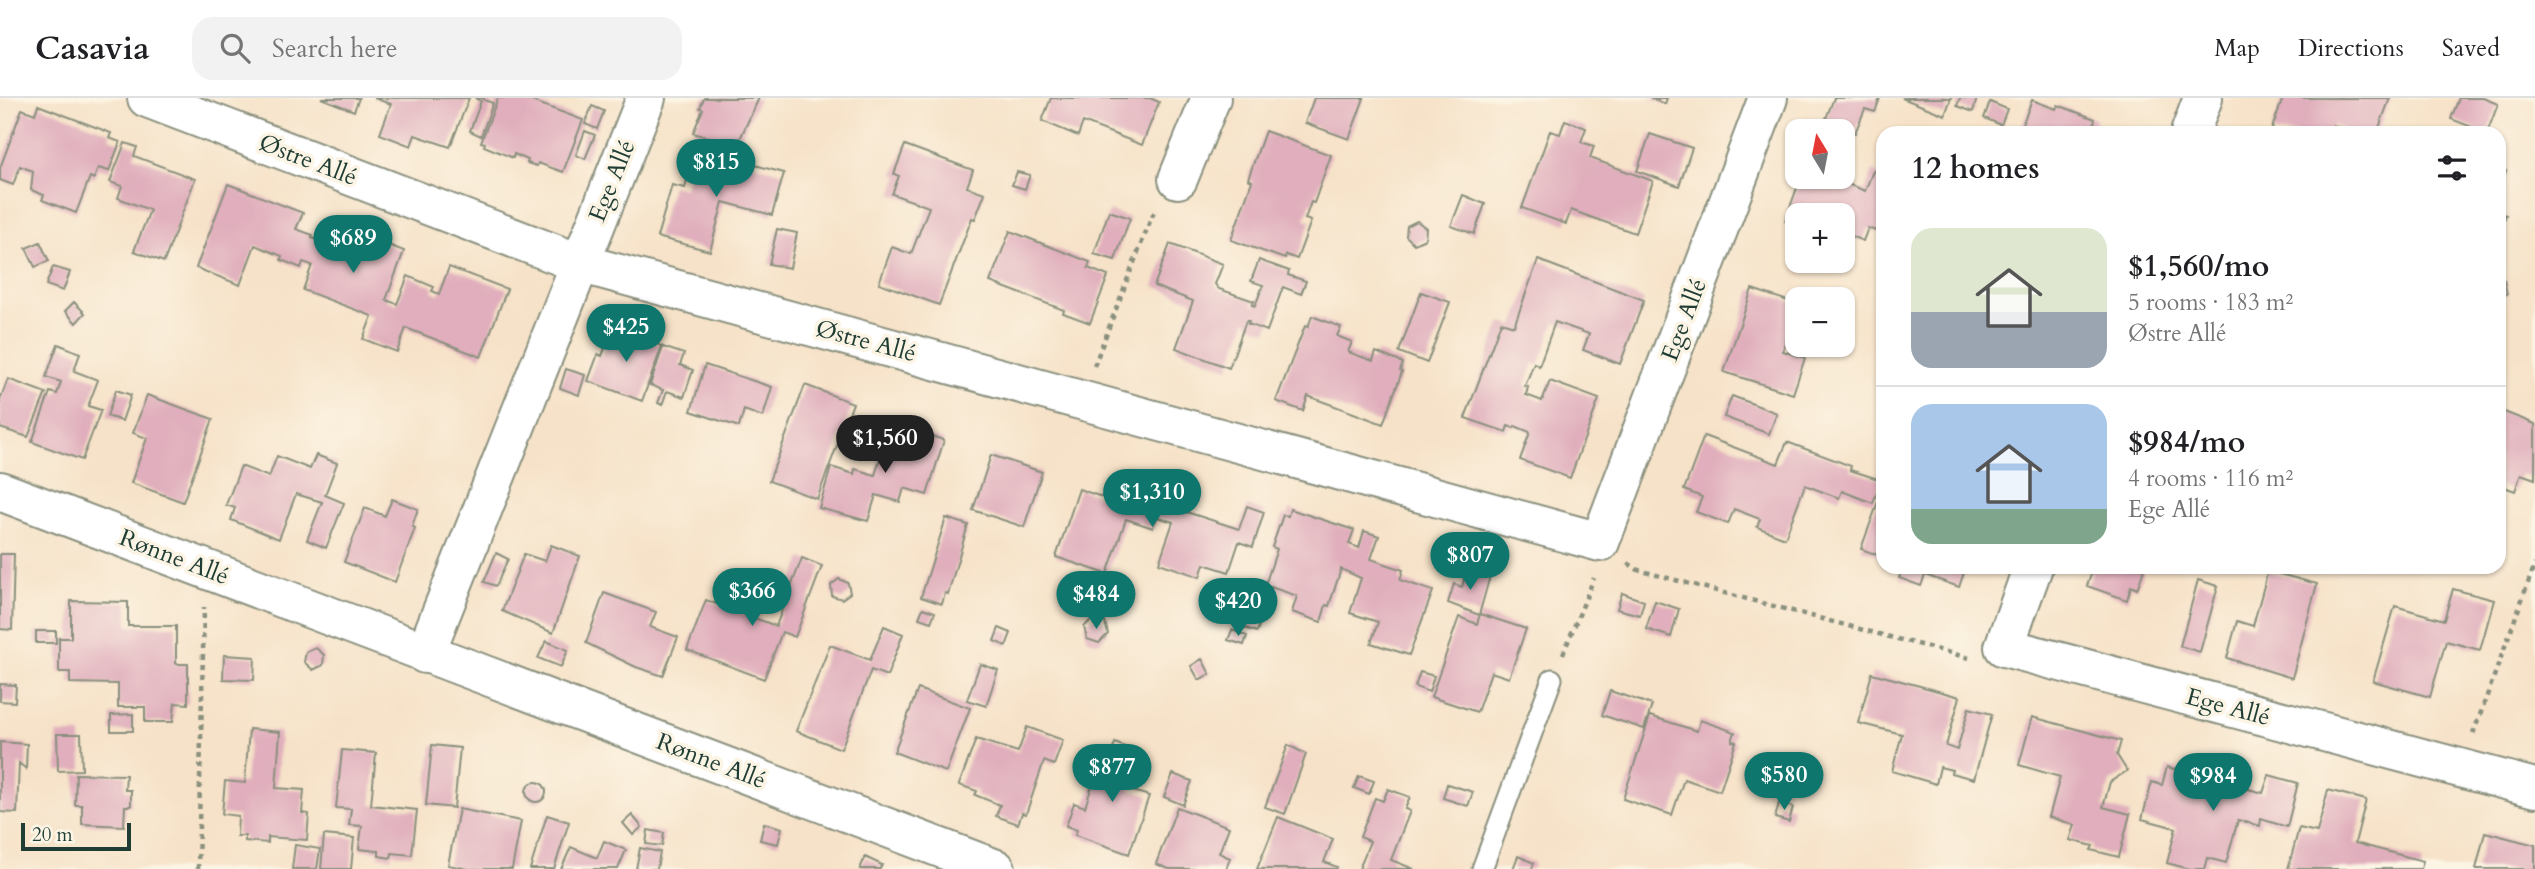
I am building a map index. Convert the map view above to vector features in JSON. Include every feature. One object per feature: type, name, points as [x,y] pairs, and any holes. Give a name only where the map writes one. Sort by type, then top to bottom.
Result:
[{"type":"street","name":"Østre Allé","points":[[147,98],[579,263],[1600,542]]},
{"type":"street","name":"Ege Allé","points":[[579,263],[646,98]]},
{"type":"street","points":[[1178,178],[1211,98]]},
{"type":"street","name":"Ege Allé","points":[[1600,542],[1768,98]]},
{"type":"street","points":[[2193,126],[2203,98]]},
{"type":"street","points":[[425,654],[579,263]]},
{"type":"street","name":"Rønne Allé","points":[[0,491],[996,869]]},
{"type":"street","points":[[2004,647],[2030,574]]},
{"type":"street","name":"Ege Allé","points":[[2004,647],[2535,788]]},
{"type":"lane","points":[[1482,869],[1552,679]]},
{"type":"path","points":[[1081,400],[1152,216],[1178,178]]},
{"type":"path","points":[[1552,679],[1593,583],[1600,542],[1637,570],[1967,659],[2004,647]]},
{"type":"path","points":[[2460,768],[2535,564]]},
{"type":"path","points":[[198,869],[203,568]]},
{"type":"building","points":[[321,98],[359,98],[354,111]]},
{"type":"building","points":[[374,98],[469,98],[450,147],[415,135],[411,146],[380,134],[391,104]]},
{"type":"building","points":[[475,98],[484,98],[493,103],[481,136],[470,131],[481,101]]},
{"type":"building","points":[[498,98],[524,98],[583,120],[563,172],[538,163],[537,166],[527,163],[528,160],[514,154],[513,158],[484,146],[485,143],[481,142]]},
{"type":"building","points":[[704,98],[759,98],[737,145],[693,133],[703,109],[700,108]]},
{"type":"building","points":[[1051,98],[1150,98],[1159,102],[1142,145],[1083,122],[1078,136],[1042,121]]},
{"type":"building","points":[[1314,98],[1364,98],[1349,139],[1305,123]]},
{"type":"building","points":[[1650,98],[1667,98],[1665,104]]},
{"type":"building","points":[[1834,98],[1880,98],[1875,112],[1865,109],[1855,133],[1855,119],[1826,119]]},
{"type":"building","points":[[1902,98],[1951,98],[1945,115]]},
{"type":"building","points":[[1960,98],[1977,98],[1973,112],[1957,106]]},
{"type":"building","points":[[2283,98],[2390,98],[2380,126],[2273,126]]},
{"type":"building","points":[[2459,98],[2483,98],[2498,104],[2490,126],[2469,126],[2451,119]]},
{"type":"building","points":[[2032,100],[2056,109],[2058,105],[2095,119],[2094,124],[2099,126],[2022,126]]},
{"type":"building","points":[[1990,102],[2007,109],[2001,125],[1984,118]]},
{"type":"building","points":[[38,105],[111,133],[109,138],[120,142],[109,171],[98,168],[94,179],[90,177],[76,213],[42,200],[44,195],[31,190],[33,171],[20,166],[13,185],[0,180],[0,168],[22,109],[35,114]]},
{"type":"building","points":[[592,106],[604,111],[597,129],[585,124]]},
{"type":"building","points":[[1565,120],[1586,128],[1581,142],[1594,146],[1590,158],[1653,181],[1635,233],[1571,210],[1566,224],[1522,208],[1550,131],[1560,134]]},
{"type":"building","points":[[585,131],[595,135],[585,159],[576,155]]},
{"type":"building","points":[[1265,131],[1331,155],[1314,203],[1311,202],[1305,219],[1311,221],[1297,259],[1286,255],[1285,259],[1231,240],[1252,181],[1248,179]]},
{"type":"building","points":[[1650,134],[1692,148],[1679,186],[1637,171]]},
{"type":"building","points":[[125,143],[137,147],[134,156],[195,179],[164,262],[134,251],[150,210],[118,198],[122,186],[110,182]]},
{"type":"building","points":[[905,145],[973,170],[967,187],[985,193],[975,219],[972,218],[939,305],[879,283],[892,247],[911,254],[929,207],[892,194],[899,176],[894,174]]},
{"type":"building","points":[[719,155],[784,173],[772,215],[723,202],[710,251],[657,237],[672,185],[685,188],[692,160],[716,167]]},
{"type":"building","points":[[1873,171],[1876,172],[1876,231],[1868,228],[1863,241],[1855,238],[1855,203],[1792,203],[1797,189],[1855,187],[1865,191]]},
{"type":"building","points":[[1017,172],[1030,175],[1025,189],[1012,185]]},
{"type":"building","points":[[228,184],[303,213],[296,229],[313,235],[312,238],[321,241],[323,237],[349,246],[355,232],[404,251],[386,300],[397,304],[408,276],[434,287],[432,291],[439,294],[449,267],[507,289],[481,357],[406,328],[397,352],[363,339],[372,316],[303,290],[312,265],[303,262],[301,268],[281,260],[282,256],[255,245],[240,285],[196,268]]},
{"type":"building","points":[[1463,195],[1485,204],[1474,234],[1451,226]]},
{"type":"building","points":[[1109,211],[1130,218],[1115,260],[1094,254]]},
{"type":"building","points":[[1417,221],[1426,228],[1425,239],[1414,244],[1406,236],[1407,226]]},
{"type":"building","points":[[777,229],[797,233],[790,268],[769,264]]},
{"type":"building","points":[[1010,231],[1090,262],[1088,268],[1108,276],[1090,323],[1063,313],[1064,310],[990,282]]},
{"type":"building","points":[[40,242],[49,261],[35,267],[26,248]]},
{"type":"building","points":[[1170,244],[1223,264],[1215,284],[1219,289],[1254,301],[1252,305],[1255,306],[1263,285],[1251,281],[1259,260],[1289,271],[1288,275],[1306,281],[1301,294],[1283,287],[1267,331],[1246,321],[1229,368],[1176,348],[1193,301],[1154,286]]},
{"type":"building","points":[[1538,260],[1644,300],[1620,364],[1583,350],[1589,334],[1555,322],[1539,366],[1534,363],[1525,386],[1528,387],[1526,395],[1542,401],[1550,381],[1599,399],[1570,478],[1520,460],[1530,432],[1508,426],[1506,432],[1465,418],[1501,322],[1514,326]]},
{"type":"building","points":[[53,267],[70,272],[63,291],[46,285]]},
{"type":"building","points":[[1752,289],[1785,300],[1785,357],[1805,358],[1793,394],[1724,372]]},
{"type":"building","points":[[1421,292],[1450,302],[1427,363],[1399,352]]},
{"type":"building","points":[[74,302],[85,313],[76,323],[65,311]]},
{"type":"building","points":[[1312,316],[1341,327],[1337,336],[1352,342],[1348,352],[1373,361],[1376,352],[1403,363],[1383,424],[1308,396],[1303,411],[1276,401],[1305,326],[1308,327]]},
{"type":"building","points":[[613,327],[662,346],[642,401],[588,381],[598,354],[602,356]]},
{"type":"building","points":[[58,344],[80,353],[74,371],[98,380],[88,406],[101,410],[82,460],[32,442],[50,392],[57,394],[61,382],[46,377]]},
{"type":"building","points":[[663,347],[684,354],[680,365],[693,370],[684,397],[667,391],[662,405],[658,403],[663,390],[650,385]]},
{"type":"building","points":[[705,365],[772,387],[763,417],[744,410],[739,427],[691,411]]},
{"type":"building","points":[[566,369],[585,375],[579,395],[560,388]]},
{"type":"building","points":[[8,379],[46,393],[28,437],[0,428],[0,400]]},
{"type":"building","points":[[805,385],[853,403],[817,499],[769,481]]},
{"type":"building","points":[[116,390],[131,395],[122,421],[107,416]]},
{"type":"building","points":[[147,395],[213,419],[183,502],[131,483],[147,438],[133,433]]},
{"type":"building","points":[[1732,396],[1777,413],[1769,434],[1724,417]]},
{"type":"building","points":[[2506,413],[2535,424],[2535,479],[2521,474],[2515,491],[2506,488]]},
{"type":"building","points":[[891,424],[944,440],[927,495],[904,488],[900,502],[876,495],[868,521],[819,508],[831,467],[854,474],[855,469],[875,475]]},
{"type":"building","points":[[1704,436],[1778,464],[1787,442],[1876,478],[1873,503],[1842,491],[1839,498],[1805,485],[1785,538],[1757,527],[1760,519],[1734,509],[1728,524],[1696,512],[1702,497],[1684,490]]},
{"type":"building","points":[[316,455],[337,463],[325,495],[344,503],[326,548],[307,540],[322,502],[296,494],[279,539],[231,520],[235,508],[226,505],[241,466],[269,477],[277,456],[310,469]]},
{"type":"building","points":[[991,455],[1042,472],[1024,527],[973,510]]},
{"type":"building","points":[[1132,473],[1183,490],[1177,509],[1239,529],[1247,506],[1264,512],[1253,547],[1239,542],[1229,572],[1204,564],[1200,577],[1159,563],[1173,522],[1157,517],[1153,528],[1126,519],[1107,574],[1056,557],[1079,489],[1122,504]]},
{"type":"building","points":[[392,499],[418,509],[412,526],[415,528],[395,582],[344,562],[365,508],[385,516]]},
{"type":"building","points":[[1876,508],[1876,554],[1861,549]]},
{"type":"building","points":[[1290,509],[1354,530],[1349,544],[1359,548],[1364,531],[1379,536],[1371,559],[1403,570],[1400,580],[1433,591],[1409,655],[1371,643],[1378,622],[1350,613],[1361,578],[1341,569],[1321,622],[1292,612],[1297,596],[1271,587],[1257,632],[1233,624],[1235,618],[1223,614],[1231,587],[1243,591],[1247,580],[1265,585],[1277,549],[1272,547],[1283,515],[1288,516]]},
{"type":"building","points":[[946,518],[968,525],[948,594],[945,593],[942,604],[921,597]]},
{"type":"building","points":[[551,545],[580,556],[553,633],[502,611],[524,554],[545,561]]},
{"type":"building","points":[[496,553],[508,559],[496,586],[484,582]]},
{"type":"building","points":[[0,554],[14,554],[12,630],[0,629]]},
{"type":"building","points":[[802,558],[822,566],[795,637],[782,632],[764,679],[687,650],[706,600],[776,626]]},
{"type":"building","points":[[1467,569],[1490,576],[1479,615],[1448,603],[1454,584],[1462,587]]},
{"type":"building","points":[[1900,574],[1964,574],[1959,587],[1925,575],[1921,586],[1899,578]]},
{"type":"building","points":[[2091,574],[2142,574],[2137,589],[2131,586],[2127,600],[2087,586]]},
{"type":"building","points":[[2267,574],[2279,574],[2317,584],[2292,678],[2227,658],[2237,621],[2253,626]]},
{"type":"building","points":[[839,579],[848,583],[850,593],[842,599],[832,596],[831,585]]},
{"type":"building","points":[[2198,580],[2218,586],[2200,652],[2180,646]]},
{"type":"building","points":[[2453,589],[2494,600],[2480,650],[2446,641],[2430,697],[2373,681],[2395,606],[2444,620]]},
{"type":"building","points":[[604,593],[656,612],[650,627],[678,637],[663,676],[636,667],[586,643]]},
{"type":"building","points":[[1622,593],[1644,601],[1640,615],[1617,609]]},
{"type":"building","points":[[71,601],[128,602],[128,626],[176,626],[176,664],[188,664],[188,704],[175,703],[173,722],[145,722],[145,707],[118,707],[118,684],[70,683],[70,672],[59,672],[59,638],[71,638]]},
{"type":"building","points":[[1655,601],[1679,609],[1671,637],[1646,629]]},
{"type":"building","points":[[923,608],[935,612],[931,622],[919,618]]},
{"type":"building","points":[[1480,614],[1526,629],[1509,678],[1491,672],[1477,712],[1431,697],[1459,617],[1477,624]]},
{"type":"building","points":[[1093,618],[1105,622],[1108,634],[1099,643],[1087,639],[1084,627]]},
{"type":"building","points":[[884,626],[903,634],[887,676],[871,670],[841,749],[796,731],[830,645],[870,660]]},
{"type":"building","points":[[999,628],[1011,633],[1006,646],[994,641]]},
{"type":"building","points":[[1232,630],[1247,636],[1244,645],[1228,640]]},
{"type":"building","points":[[36,631],[56,631],[56,643],[36,643]]},
{"type":"building","points":[[546,641],[568,650],[561,667],[538,658]]},
{"type":"building","points":[[316,648],[324,655],[323,665],[313,670],[304,662],[306,652]]},
{"type":"building","points":[[224,655],[255,657],[254,680],[223,679]]},
{"type":"building","points":[[1202,659],[1210,674],[1199,680],[1191,666]]},
{"type":"building","points":[[980,664],[998,670],[986,706],[967,700]]},
{"type":"building","points":[[1420,672],[1434,676],[1429,692],[1415,687]]},
{"type":"building","points":[[1872,673],[1960,697],[1946,746],[1957,750],[1969,708],[1992,714],[1974,779],[1940,767],[1936,784],[1892,771],[1902,734],[1858,723]]},
{"type":"building","points":[[0,684],[16,685],[15,702],[0,701]]},
{"type":"building","points":[[918,689],[970,708],[946,772],[894,752]]},
{"type":"building","points":[[1610,691],[1652,705],[1644,729],[1602,715]]},
{"type":"building","points":[[133,714],[133,731],[111,731],[111,715]]},
{"type":"building","points":[[1650,716],[1697,731],[1700,720],[1735,732],[1732,741],[1736,742],[1720,791],[1684,779],[1672,815],[1623,799]]},
{"type":"building","points":[[2032,717],[2121,741],[2117,755],[2127,771],[2110,782],[2103,807],[2130,814],[2119,857],[2091,850],[2093,846],[2070,840],[2075,825],[2049,817],[2060,777],[2019,765]]},
{"type":"building","points":[[1027,727],[1063,740],[1054,765],[1044,761],[1026,814],[1022,813],[1018,824],[996,816],[1000,805],[975,795],[977,791],[959,785],[976,739],[1018,752]]},
{"type":"building","points":[[249,729],[280,732],[276,788],[304,790],[302,813],[309,814],[307,840],[268,837],[268,843],[245,841],[245,836],[237,836],[238,816],[222,814],[225,781],[245,783]]},
{"type":"building","points":[[57,734],[81,734],[82,770],[58,771]]},
{"type":"building","points":[[0,742],[27,744],[26,769],[19,763],[17,813],[0,812]]},
{"type":"building","points":[[1115,743],[1143,754],[1130,790],[1149,796],[1129,854],[1075,835],[1077,830],[1066,826],[1074,803],[1085,807],[1095,777],[1102,780]]},
{"type":"building","points":[[432,745],[460,748],[454,808],[426,805]]},
{"type":"building","points":[[1288,745],[1306,754],[1285,814],[1265,807]]},
{"type":"building","points":[[342,750],[376,753],[371,805],[417,810],[412,855],[392,853],[391,858],[379,856],[379,851],[359,849],[362,826],[349,825],[351,809],[336,808]]},
{"type":"building","points":[[2167,767],[2263,793],[2269,775],[2298,783],[2287,827],[2261,819],[2260,826],[2238,820],[2226,863],[2208,858],[2205,869],[2189,869],[2167,863],[2176,828],[2142,819],[2152,782],[2162,785]]},
{"type":"building","points":[[76,774],[126,775],[125,790],[131,790],[131,806],[125,806],[124,826],[82,824],[82,805],[75,805]]},
{"type":"building","points":[[1173,774],[1192,781],[1183,805],[1164,797]]},
{"type":"building","points":[[1359,776],[1374,781],[1369,794],[1354,788]]},
{"type":"building","points":[[536,782],[543,785],[546,792],[543,799],[536,802],[529,799],[526,792],[529,785]]},
{"type":"building","points":[[1447,784],[1473,792],[1468,806],[1443,798]]},
{"type":"building","points":[[1388,789],[1410,797],[1405,809],[1410,811],[1391,860],[1414,869],[1359,869],[1370,841],[1360,837],[1375,798],[1383,801]]},
{"type":"building","points":[[2328,790],[2366,800],[2355,843],[2423,861],[2421,869],[2288,869],[2299,828],[2317,832]]},
{"type":"building","points":[[1779,803],[1793,807],[1789,822],[1775,818]]},
{"type":"building","points":[[1177,807],[1229,827],[1219,853],[1230,858],[1226,869],[1169,869],[1156,864]]},
{"type":"building","points":[[459,809],[521,821],[512,869],[468,869],[448,865]]},
{"type":"building","points":[[547,815],[569,822],[554,869],[530,869]]},
{"type":"building","points":[[632,815],[642,827],[633,835],[623,823]]},
{"type":"building","points":[[1278,817],[1333,839],[1324,862],[1337,867],[1336,869],[1257,869]]},
{"type":"building","points":[[764,823],[782,828],[778,844],[760,840]]},
{"type":"building","points":[[648,830],[664,833],[662,846],[646,844]]},
{"type":"building","points":[[2485,832],[2535,845],[2535,869],[2476,869]]},
{"type":"building","points":[[324,835],[354,838],[351,869],[321,869]]},
{"type":"building","points":[[604,841],[626,850],[618,869],[561,869],[571,847],[597,858]]},
{"type":"building","points":[[295,845],[320,849],[317,869],[292,869]]},
{"type":"building","points":[[640,848],[660,852],[657,869],[636,869]]},
{"type":"building","points":[[1518,856],[1534,863],[1532,869],[1513,869]]},
{"type":"building","points":[[865,857],[882,865],[880,869],[860,869]]}]
